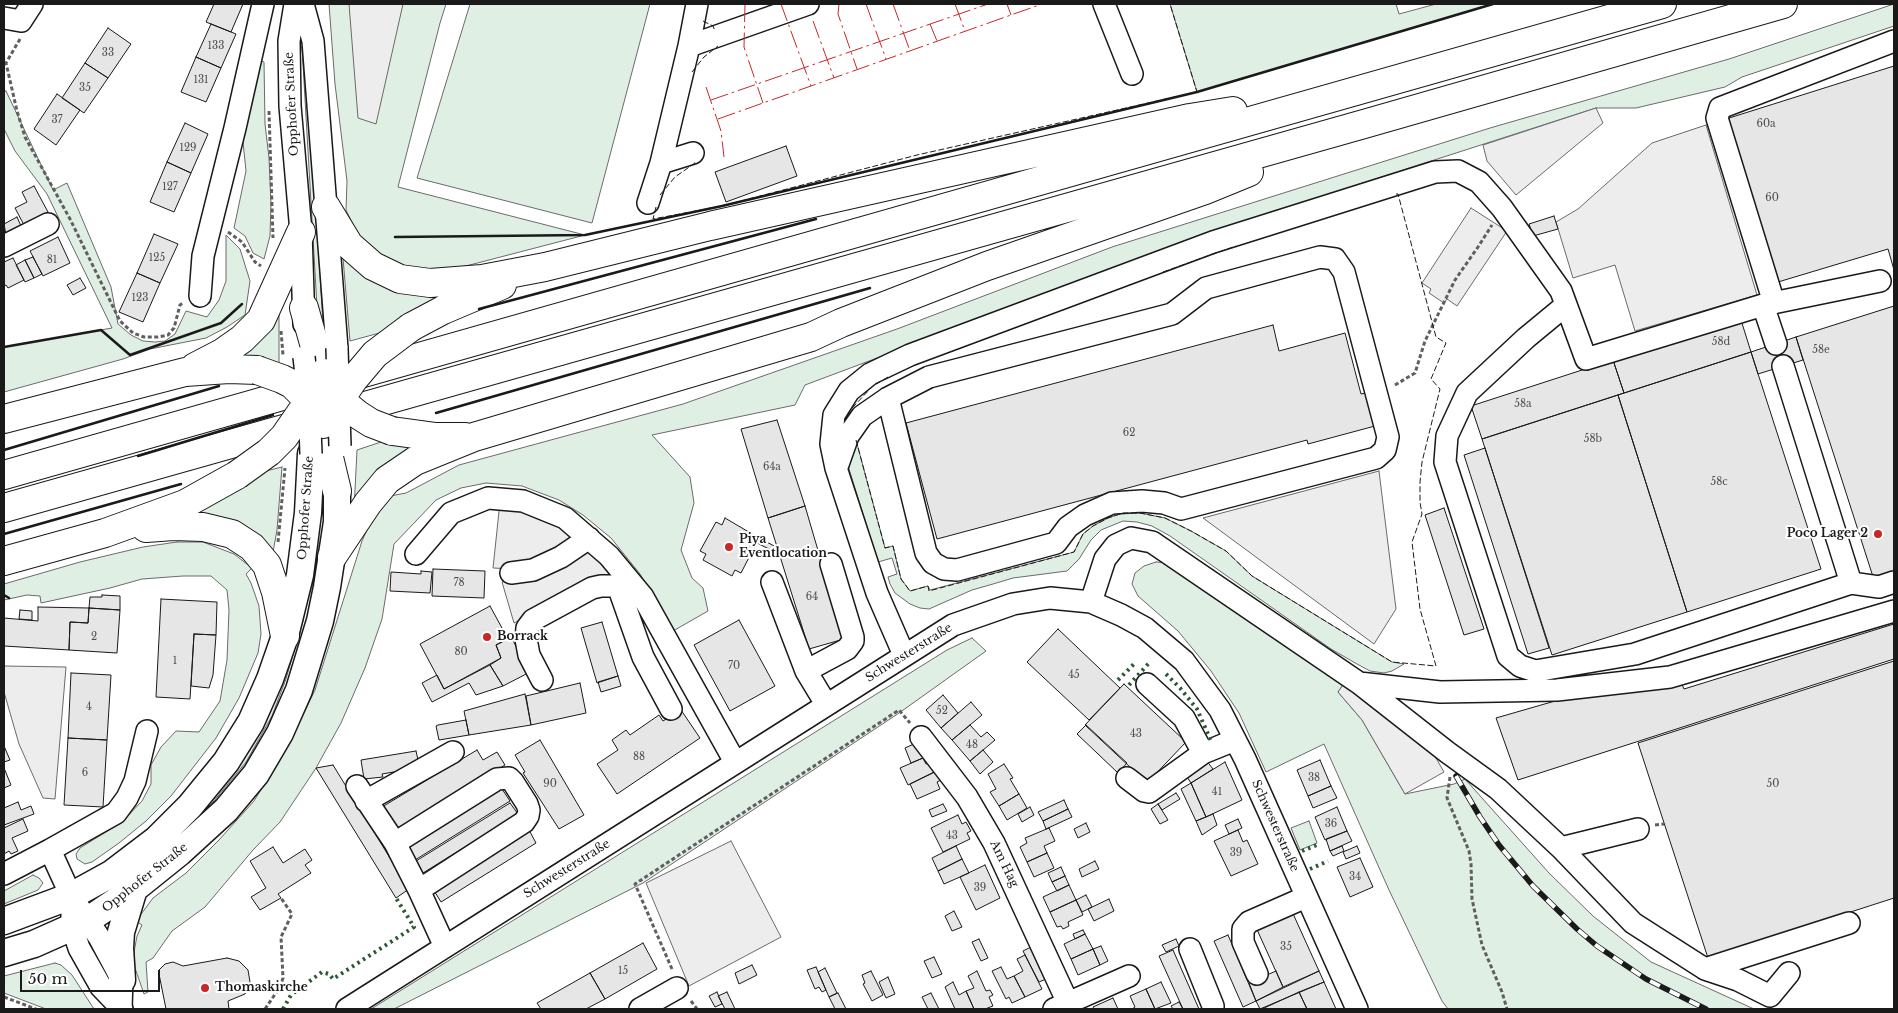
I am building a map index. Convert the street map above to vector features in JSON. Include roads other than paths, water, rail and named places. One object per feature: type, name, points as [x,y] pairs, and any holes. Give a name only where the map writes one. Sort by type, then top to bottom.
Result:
[{"type":"highway","points":[[4,475],[1662,4]]},
{"type":"highway","points":[[4,508],[1783,4]]},
{"type":"highway","points":[[326,207],[348,245],[373,266],[400,279],[430,283],[482,279],[545,267],[710,226],[1190,118],[1351,93]]},
{"type":"highway","points":[[332,556],[368,503],[387,480],[415,461],[474,437],[811,337],[841,323],[987,266],[1205,190],[1364,124]]},
{"type":"highway","points":[[185,372],[222,353],[242,339],[261,320],[301,232]]},
{"type":"highway","points":[[325,443],[339,400],[375,354],[411,327],[443,310],[545,267]]},
{"type":"highway","points":[[304,308],[321,358],[339,400],[371,423],[392,431],[436,437],[474,437]]},
{"type":"highway","points":[[4,561],[105,533],[185,504],[237,475],[279,442],[309,401],[321,358]]},
{"type":"highway","points":[[4,419],[185,372],[229,368],[257,370],[292,384],[309,401],[325,443],[337,491]]},
{"type":"highway","points":[[105,533],[174,526],[203,526],[232,534],[252,547],[267,565],[276,592],[285,636]]},
{"type":"main road","name":"Opphofer Straße","points":[[71,896],[111,874],[157,839],[190,806],[226,762],[251,722],[270,679],[285,636],[300,575],[308,512],[325,443]]},
{"type":"main road","name":"Opphofer Straße","points":[[80,923],[134,889],[180,852],[226,810],[261,766],[280,733],[299,690],[320,621],[337,522],[337,491]]},
{"type":"main road","points":[[122,980],[121,932],[134,889]]},
{"type":"main road","points":[[4,921],[71,896]]},
{"type":"main road","points":[[4,953],[34,944],[80,923]]},
{"type":"street","points":[[200,296],[203,256],[263,4]]},
{"type":"street","name":"Opphofer Straße","points":[[295,4],[289,41],[290,96],[301,232],[304,308]]},
{"type":"street","name":"Opphofer Straße","points":[[303,4],[313,41],[326,207],[321,358]]},
{"type":"street","points":[[648,203],[661,163],[697,4]]},
{"type":"street","points":[[689,46],[808,4]]},
{"type":"street","points":[[1104,4],[1132,74]]},
{"type":"street","points":[[1776,344],[1769,304],[1716,118],[1720,108],[1894,41]]},
{"type":"street","points":[[661,163],[693,153]]},
{"type":"street","points":[[904,655],[877,593],[836,468],[831,444],[834,415],[849,391],[870,374],[910,355],[1213,242],[1435,172],[1458,171],[1480,182],[1502,208],[1561,291],[1586,359],[1769,304],[1880,281]]},
{"type":"street","points":[[4,246],[48,224]]},
{"type":"street","points":[[836,468],[848,436],[862,416],[888,398],[928,377],[1172,314],[1206,288],[1320,257],[1335,259],[1344,272],[1388,437],[1385,450],[1376,458],[1181,509],[1164,503],[1142,501],[1112,503],[1085,515],[1068,528],[1056,543],[957,570],[944,569],[933,563],[926,553],[888,398]]},
{"type":"street","points":[[1566,306],[1526,338],[1467,393],[1447,436],[1445,462],[1508,656],[1520,666],[1535,672],[1635,654],[1851,583],[1879,587],[1894,582]]},
{"type":"street","points":[[1783,366],[1851,583]]},
{"type":"street","points":[[416,554],[451,514],[488,498],[523,501],[565,518],[609,556],[643,596],[735,762]]},
{"type":"street","points":[[512,573],[533,570],[561,558],[589,538]]},
{"type":"street","points":[[1091,602],[1105,559],[1116,545],[1131,538],[1152,542],[1359,683],[1498,790],[1561,848],[1633,923],[1705,969],[1738,980],[1770,996],[1789,973]]},
{"type":"street","points":[[806,671],[847,649],[853,642],[831,564]]},
{"type":"street","points":[[772,582],[806,671],[826,704]]},
{"type":"street","points":[[542,680],[529,655],[526,639],[527,628],[533,620],[592,588],[608,585],[618,586],[643,596]]},
{"type":"street","points":[[618,586],[643,657],[671,709]]},
{"type":"street","name":"Schwesterstraße","points":[[346,1009],[953,625],[1013,604],[1050,598],[1091,602],[1122,615],[1145,628],[1184,661],[1220,710],[1235,740],[1358,1009]]},
{"type":"street","points":[[1359,683],[1440,692],[1547,690],[1670,677],[1894,611]]},
{"type":"street","points":[[1147,684],[1184,718],[1203,753]]},
{"type":"street","points":[[4,874],[116,813],[127,798],[135,781],[147,731]]},
{"type":"street","name":"Am Hag","points":[[921,737],[967,797],[994,843],[1061,1006]]},
{"type":"street","points":[[1127,778],[1144,791],[1150,792],[1203,753],[1235,740]]},
{"type":"street","points":[[445,947],[419,890],[394,844],[361,793],[453,752]]},
{"type":"street","points":[[394,844],[497,779],[508,778],[513,782],[527,804],[529,810],[524,822],[419,890]]},
{"type":"street","points":[[1561,848],[1638,828]]},
{"type":"street","points":[[50,850],[71,896]]},
{"type":"street","name":"Opphofer Straße","points":[[71,896],[80,923],[122,980],[122,1008]]},
{"type":"street","points":[[1257,974],[1243,942],[1243,929],[1249,922],[1306,897]]},
{"type":"street","name":"Opphofer Straße","points":[[80,923],[79,948],[100,988],[122,1008]]},
{"type":"street","points":[[1705,969],[1849,923]]},
{"type":"street","points":[[1190,949],[1213,1009]]},
{"type":"street","points":[[1061,1006],[1129,976]]},
{"type":"street","points":[[640,1009],[677,988]]},
{"type":"railway","points":[[1456,776],[1499,845],[1533,886],[1577,929],[1597,946],[1646,979],[1706,1009]]},
{"type":"place","name":"Poco Lager 2","points":[[1878,534]]},
{"type":"place","name":"Piya Eventlocation","points":[[729,547]]},
{"type":"place","name":"Borrack","points":[[487,637]]},
{"type":"place","name":"Thomaskirche","points":[[205,988]]}]
